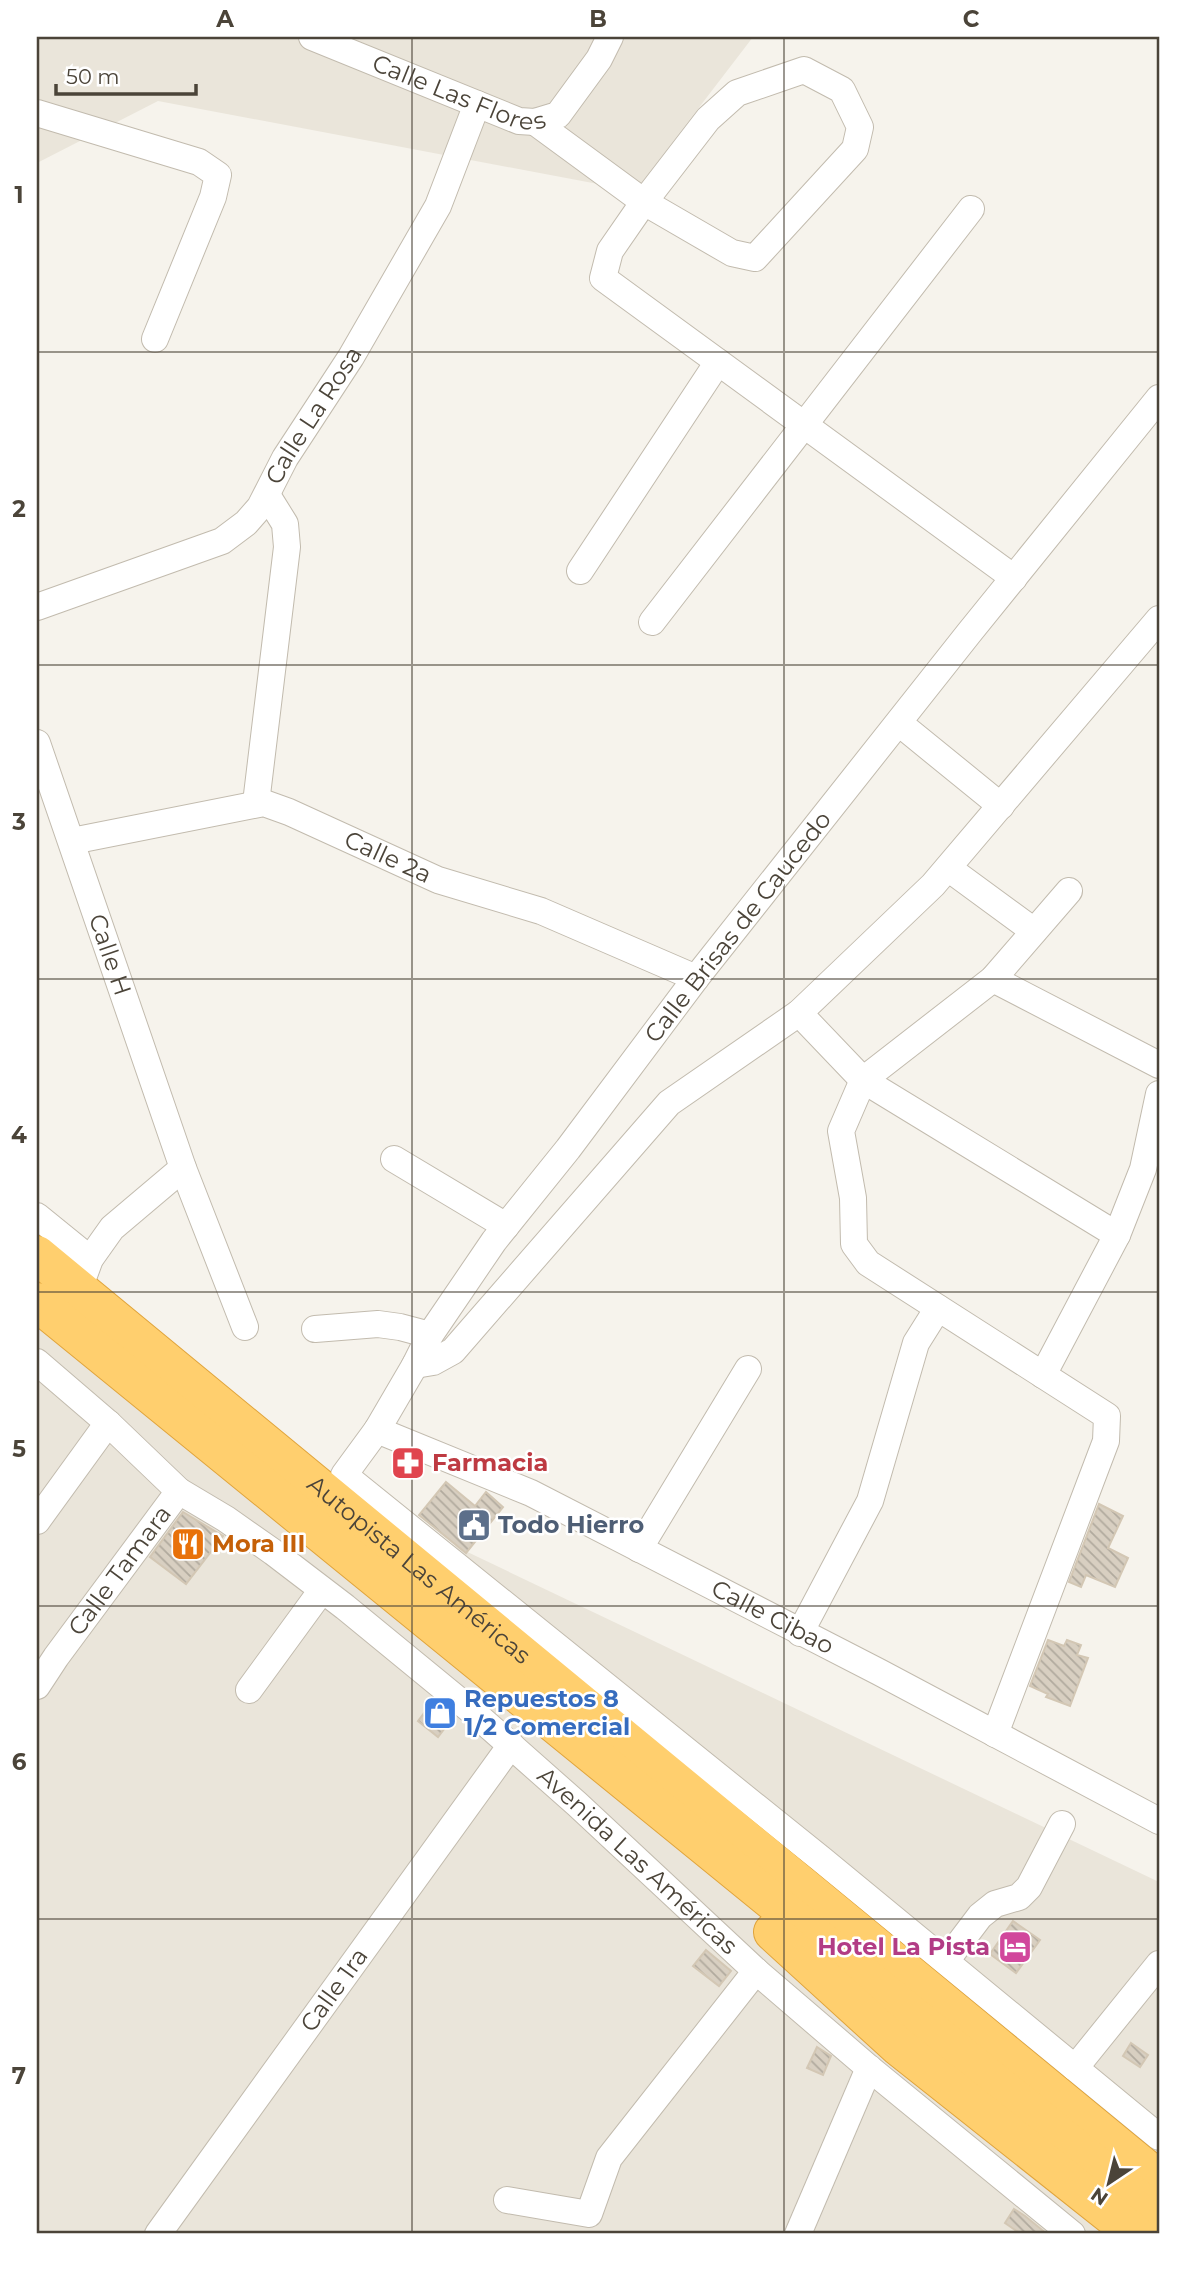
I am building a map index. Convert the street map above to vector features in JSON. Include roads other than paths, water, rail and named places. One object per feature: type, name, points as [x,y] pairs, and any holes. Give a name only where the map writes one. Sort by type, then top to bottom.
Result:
[{"type":"highway","name":"Autopista Las Américas","points":[[37,1255],[85,1274],[175,1367],[1159,2180]]},
{"type":"highway","name":"Autopista Las Américas","points":[[37,1302],[1159,2216]]},
{"type":"highway","points":[[175,1367],[344,1475]]},
{"type":"highway","points":[[560,1730],[822,1979],[898,2046],[1135,2234]]},
{"type":"street","name":"Calle Las Flores","points":[[312,37],[352,44],[477,104],[519,121],[535,122],[558,115],[599,59],[610,37]]},
{"type":"street","points":[[535,122],[644,202],[732,253],[755,258],[855,149],[860,127],[842,90],[804,69],[737,93],[708,119],[644,202],[610,251],[603,278],[1014,578]]},
{"type":"street","name":"Calle La Rosa","points":[[37,607],[222,541],[246,523],[267,495],[285,458],[351,357],[438,206],[477,104]]},
{"type":"street","points":[[37,113],[199,162],[218,175],[213,197],[155,339]]},
{"type":"street","points":[[652,622],[971,209]]},
{"type":"street","points":[[580,571],[718,362]]},
{"type":"street","name":"Calle Brisas de Caucedo","points":[[344,1475],[377,1430],[430,1335],[506,1226],[568,1149],[696,978],[1159,398]]},
{"type":"street","points":[[256,803],[287,547],[285,524],[267,495]]},
{"type":"street","points":[[415,1365],[433,1362],[453,1351],[668,1104],[799,1013],[933,885],[1159,620]]},
{"type":"street","points":[[899,723],[1001,806]]},
{"type":"street","name":"Calle H","points":[[37,743],[183,1168],[245,1327]]},
{"type":"street","name":"Calle 2a","points":[[72,841],[264,803],[438,880],[541,911],[696,978]]},
{"type":"street","points":[[948,868],[1034,932]]},
{"type":"street","points":[[995,1734],[1106,1441],[1107,1416],[867,1263],[854,1244],[853,1198],[841,1131],[863,1080],[993,979],[1069,891]]},
{"type":"street","points":[[993,979],[1159,1065]]},
{"type":"street","points":[[799,1013],[863,1080],[1005,1171],[1117,1235]]},
{"type":"street","points":[[1043,1375],[1117,1235],[1143,1169],[1159,1094]]},
{"type":"street","points":[[394,1159],[506,1226]]},
{"type":"street","points":[[37,1216],[85,1274],[112,1228],[183,1168]]},
{"type":"street","points":[[800,1633],[870,1501],[916,1343],[938,1308]]},
{"type":"street","points":[[315,1329],[378,1324],[430,1335]]},
{"type":"street","name":"Avenida Las Américas","points":[[37,1362],[179,1491],[226,1519],[322,1590],[511,1745],[756,1971],[1067,2233]]},
{"type":"street","points":[[639,1549],[748,1369]]},
{"type":"street","points":[[37,1521],[107,1423]]},
{"type":"street","name":"Calle Cibao","points":[[377,1430],[531,1493],[1159,1821]]},
{"type":"street","points":[[344,1475],[946,1961],[1159,2137]]},
{"type":"street","name":"Calle Tamara","points":[[37,1686],[179,1491]]},
{"type":"street","points":[[249,1690],[322,1590]]},
{"type":"street","name":"Calle 1ra","points":[[158,2234],[511,1745]]},
{"type":"street","points":[[946,1961],[980,1916],[995,1905],[1019,1897],[1029,1887],[1062,1824]]},
{"type":"street","points":[[1075,2068],[1159,1964]]},
{"type":"street","points":[[507,2200],[589,2214],[609,2158],[756,1971]]},
{"type":"street","points":[[798,2234],[869,2068]]},
{"type":"place","name":"Farmacia","points":[[408,1463]]},
{"type":"place","name":"Todo Hierro","points":[[474,1525]]},
{"type":"place","name":"Mora III","points":[[188,1544]]},
{"type":"place","name":"Repuestos 8 1/2 Comercial","points":[[440,1713]]},
{"type":"place","name":"Hotel La Pista","points":[[1015,1947]]}]
